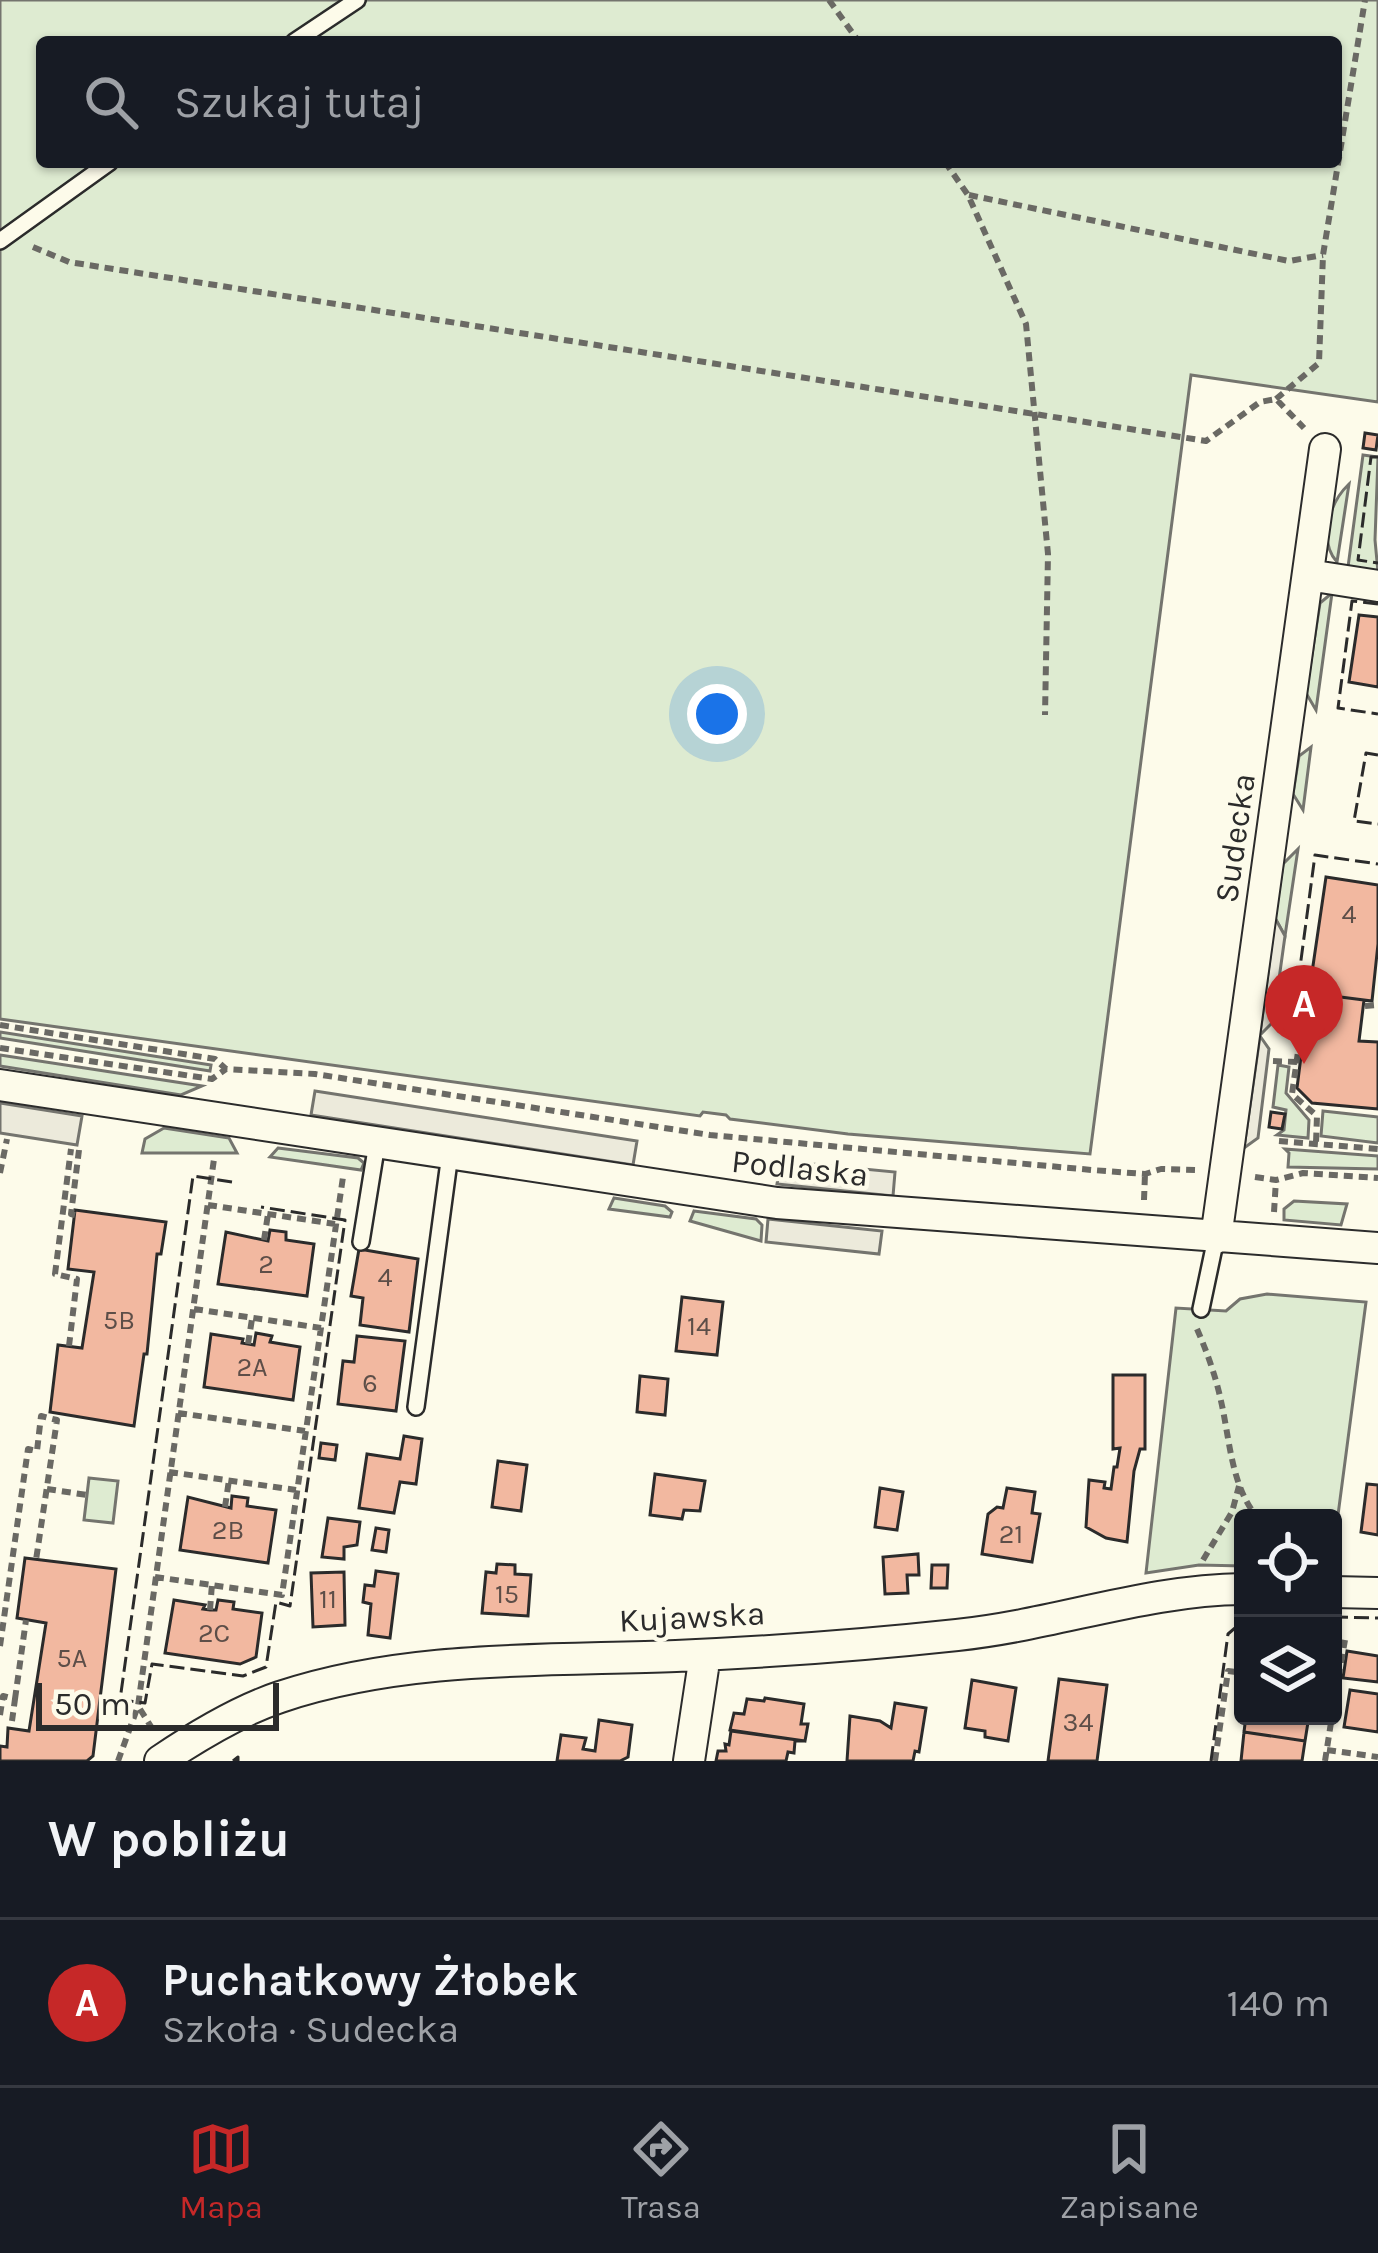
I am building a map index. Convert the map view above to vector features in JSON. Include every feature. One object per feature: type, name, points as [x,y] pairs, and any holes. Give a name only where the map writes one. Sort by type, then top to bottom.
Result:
[{"type":"street","name":"Sudecka","points":[[1216,1238],[1325,449]]},
{"type":"street","points":[[1308,575],[1378,586]]},
{"type":"street","name":"Podlaska","points":[[0,1085],[777,1203],[1378,1248]]},
{"type":"street","name":"Kujawska","points":[[159,1749],[278,1698],[409,1670],[962,1635],[1183,1593],[1234,1590]]},
{"type":"street","points":[[1342,1592],[1378,1593]]},
{"type":"street","points":[[689,1761],[705,1654]]},
{"type":"lane","points":[[303,36],[357,0]]},
{"type":"lane","points":[[4,239],[102,168]]},
{"type":"lane","points":[[361,1242],[377,1143]]},
{"type":"lane","points":[[416,1406],[450,1154]]},
{"type":"lane","points":[[1195,1314],[1216,1238]]},
{"type":"path","points":[[829,0],[855,36]]},
{"type":"path","points":[[1342,140],[1365,0]]},
{"type":"path","points":[[949,168],[968,195],[1026,324],[1048,554],[1046,715]]},
{"type":"path","points":[[4,239],[68,262],[1206,441],[1260,402],[1276,400],[1319,363],[1323,255],[1337,168]]},
{"type":"path","points":[[968,195],[1289,261],[1323,255]]},
{"type":"path","points":[[1276,400],[1325,449]]},
{"type":"path","points":[[1282,1000],[1305,1003],[1292,1094],[1317,1115],[1316,1143]]},
{"type":"path","points":[[1365,1006],[1378,1005]]},
{"type":"path","points":[[0,1025],[215,1059],[226,1069]]},
{"type":"path","points":[[1278,1030],[1301,1033]]},
{"type":"path","points":[[0,1048],[212,1079],[226,1069],[315,1074],[710,1136],[821,1148],[1145,1174],[1176,1169],[1276,1180],[1303,1173],[1378,1178]]},
{"type":"path","points":[[1274,1060],[1297,1062]]},
{"type":"path","points":[[0,1173],[7,1138]]},
{"type":"path","points":[[1279,1141],[1378,1149]]},
{"type":"path","points":[[69,1346],[77,1274],[55,1274],[75,1150],[71,1214],[75,1215]]},
{"type":"path","points":[[118,1761],[138,1706],[214,1159]]},
{"type":"path","points":[[154,1576],[282,1595],[343,1178]]},
{"type":"path","points":[[208,1205],[335,1224]]},
{"type":"path","points":[[264,1214],[264,1240]]},
{"type":"path","points":[[194,1309],[322,1328]]},
{"type":"path","points":[[1195,1314],[1250,1509]]},
{"type":"path","points":[[248,1344],[252,1319]]},
{"type":"path","points":[[178,1413],[306,1431]]},
{"type":"path","points":[[0,1646],[28,1449],[37,1451],[41,1416],[58,1417],[36,1560]]},
{"type":"path","points":[[169,1472],[297,1490]]},
{"type":"path","points":[[225,1507],[229,1480]]},
{"type":"path","points":[[1183,1593],[1232,1512],[1240,1483]]},
{"type":"path","points":[[47,1490],[87,1495]]},
{"type":"path","points":[[210,1610],[212,1583]]},
{"type":"path","points":[[12,1721],[26,1620]]},
{"type":"path","points":[[1342,1657],[1345,1640]]},
{"type":"path","points":[[1215,1761],[1228,1671],[1234,1672]]},
{"type":"path","points":[[0,1714],[3,1696],[15,1699]]},
{"type":"path","points":[[138,1706],[159,1749]]},
{"type":"path","points":[[1325,1761],[1331,1725]]},
{"type":"path","points":[[1327,1750],[1378,1757]]},
{"type":"green space","points":[[0,0],[1378,0],[1378,402],[1191,375],[1090,1154],[848,1134],[703,1112],[700,1116],[0,1019]]},
{"type":"green space","points":[[1363,455],[1378,457],[1378,572],[1348,567]]},
{"type":"green space","points":[[1349,484],[1337,562],[1328,544],[1328,522]]},
{"type":"green space","points":[[1332,593],[1316,710],[1306,693],[1320,603]]},
{"type":"green space","points":[[1311,747],[1303,810],[1293,794],[1299,756]]},
{"type":"green space","points":[[1298,849],[1285,936],[1275,918],[1283,864]]},
{"type":"green space","points":[[0,1032],[211,1065],[210,1071],[0,1038]]},
{"type":"green space","points":[[0,1055],[202,1086],[181,1095],[0,1066]]},
{"type":"green space","points":[[1278,1065],[1289,1067],[1286,1093],[1309,1120],[1308,1138],[1277,1135],[1284,1130],[1286,1110],[1273,1107]]},
{"type":"green space","points":[[1323,1111],[1378,1117],[1378,1143],[1321,1136]]},
{"type":"green space","points":[[164,1128],[229,1138],[237,1153],[142,1153],[145,1139]]},
{"type":"green space","points":[[278,1148],[358,1158],[364,1163],[361,1170],[270,1157]]},
{"type":"green space","points":[[1285,1149],[1378,1156],[1378,1169],[1288,1167]]},
{"type":"green space","points":[[614,1198],[665,1206],[672,1212],[670,1217],[609,1209]]},
{"type":"green space","points":[[1294,1201],[1347,1204],[1341,1225],[1284,1220],[1284,1209]]},
{"type":"green space","points":[[694,1211],[756,1219],[762,1225],[761,1241],[690,1221]]},
{"type":"green space","points":[[1267,1294],[1366,1302],[1339,1509],[1234,1509],[1234,1566],[1199,1565],[1146,1573],[1176,1308],[1226,1311],[1240,1299]]},
{"type":"green space","points":[[89,1478],[118,1481],[113,1523],[84,1520]]},
{"type":"shaded area","points":[[1275,918],[1285,936],[1273,1022],[1260,1035]]},
{"type":"shaded area","points":[[1260,1036],[1269,1049],[1258,1138],[1244,1148]]},
{"type":"shaded area","points":[[315,1091],[637,1141],[633,1165],[311,1115]]},
{"type":"shaded area","points":[[0,1103],[82,1116],[77,1145],[0,1133]]},
{"type":"shaded area","points":[[781,1161],[895,1172],[893,1196],[777,1184]]},
{"type":"shaded area","points":[[768,1219],[882,1231],[879,1254],[766,1242]]},
{"type":"building","points":[[1365,433],[1378,435],[1376,450],[1363,448]]},
{"type":"building","points":[[1359,615],[1378,617],[1378,687],[1349,682]]},
{"type":"building","points":[[1326,877],[1378,885],[1372,1001],[1309,993]]},
{"type":"building","points":[[1309,993],[1364,1000],[1359,1041],[1378,1042],[1378,1109],[1312,1103],[1297,1088]]},
{"type":"building","points":[[1271,1112],[1285,1114],[1282,1129],[1269,1127]]},
{"type":"building","points":[[75,1210],[166,1222],[161,1254],[157,1254],[134,1426],[50,1412],[58,1345],[82,1348],[94,1272],[68,1269]]},
{"type":"building","points":[[270,1230],[286,1232],[286,1240],[314,1244],[307,1296],[218,1284],[226,1232],[268,1241]]},
{"type":"building","points":[[359,1249],[418,1259],[409,1332],[360,1325],[363,1298],[351,1296]]},
{"type":"building","points":[[682,1297],[723,1302],[717,1355],[676,1351]]},
{"type":"building","points":[[256,1333],[272,1336],[270,1342],[300,1347],[293,1400],[204,1387],[211,1334],[254,1345]]},
{"type":"building","points":[[357,1336],[405,1341],[396,1411],[338,1404],[343,1361],[354,1362]]},
{"type":"building","points":[[1113,1375],[1145,1375],[1145,1449],[1140,1449],[1134,1471],[1127,1542],[1086,1527],[1089,1480],[1105,1482],[1104,1488],[1111,1489],[1117,1467],[1120,1448],[1113,1449]]},
{"type":"building","points":[[640,1376],[668,1379],[665,1415],[637,1412]]},
{"type":"building","points":[[404,1436],[422,1439],[416,1484],[400,1482],[394,1513],[359,1508],[367,1454],[400,1459]]},
{"type":"building","points":[[321,1443],[337,1445],[335,1460],[319,1458]]},
{"type":"building","points":[[498,1461],[527,1465],[521,1511],[492,1507]]},
{"type":"building","points":[[655,1474],[705,1481],[700,1511],[684,1510],[682,1519],[650,1515]]},
{"type":"building","points":[[1367,1484],[1378,1485],[1378,1535],[1361,1532]]},
{"type":"building","points":[[880,1488],[903,1492],[897,1530],[875,1527]]},
{"type":"building","points":[[1007,1488],[1035,1492],[1032,1513],[1040,1514],[1032,1562],[982,1554],[988,1514],[1003,1508]]},
{"type":"building","points":[[232,1496],[248,1498],[247,1506],[276,1510],[268,1563],[180,1550],[188,1497],[231,1508]]},
{"type":"building","points":[[328,1518],[360,1522],[357,1545],[344,1547],[344,1559],[322,1557]]},
{"type":"building","points":[[376,1528],[389,1530],[386,1552],[372,1550]]},
{"type":"building","points":[[918,1554],[919,1575],[907,1575],[908,1593],[885,1594],[883,1557]]},
{"type":"building","points":[[25,1558],[116,1569],[93,1756],[87,1761],[0,1761],[8,1728],[29,1731],[46,1623],[17,1618]]},
{"type":"building","points":[[497,1564],[515,1565],[515,1574],[531,1575],[528,1616],[482,1613],[486,1572],[496,1573]]},
{"type":"building","points":[[932,1565],[948,1565],[947,1588],[931,1588]]},
{"type":"building","points":[[376,1571],[398,1574],[390,1638],[368,1635],[371,1604],[363,1602],[365,1585],[374,1586]]},
{"type":"building","points":[[344,1572],[345,1625],[313,1627],[311,1573]]},
{"type":"building","points":[[174,1600],[210,1610],[216,1610],[218,1600],[234,1602],[233,1609],[262,1613],[256,1657],[240,1664],[165,1653]]},
{"type":"building","points":[[1347,1651],[1378,1656],[1378,1682],[1343,1678]]},
{"type":"building","points":[[1059,1679],[1107,1685],[1097,1761],[1048,1761]]},
{"type":"building","points":[[972,1680],[1016,1688],[1008,1741],[965,1728]]},
{"type":"building","points":[[1350,1690],[1378,1694],[1378,1732],[1344,1727]]},
{"type":"building","points":[[747,1699],[804,1704],[805,1741],[730,1730],[734,1713],[744,1714]]},
{"type":"building","points":[[895,1703],[926,1708],[919,1752],[915,1751],[913,1761],[847,1761],[850,1716],[880,1721],[891,1728]]},
{"type":"building","points":[[599,1720],[632,1725],[628,1757],[557,1761],[561,1735],[586,1738],[583,1749],[595,1751]]},
{"type":"building","points":[[1245,1725],[1308,1725],[1305,1741],[1244,1732]]},
{"type":"building","points":[[731,1731],[805,1741],[795,1741],[794,1753],[788,1752],[786,1761],[716,1761],[718,1751],[726,1751],[725,1744],[729,1745]]},
{"type":"building","points":[[1244,1732],[1305,1741],[1302,1761],[1241,1761]]},
{"type":"fence","points":[[1378,457],[1371,457],[1358,560],[1378,563]]},
{"type":"fence","points":[[1378,604],[1352,601],[1338,708],[1378,714]]},
{"type":"fence","points":[[1378,755],[1366,753],[1354,821],[1378,824]]},
{"type":"fence","points":[[1309,993],[1297,990],[1315,855],[1378,864]]},
{"type":"fence","points":[[232,1182],[193,1176],[120,1700],[145,1703],[152,1664],[243,1676],[266,1667],[276,1602],[290,1606],[345,1220],[261,1207]]},
{"type":"fence","points":[[1342,1617],[1378,1618]]},
{"type":"fence","points":[[1211,1761],[1228,1634],[1234,1629]]},
{"type":"fence","points":[[233,1761],[238,1757],[238,1761]]},
{"type":"place","name":"Puchatkowy Żłobek","points":[[1304,1064]]}]
